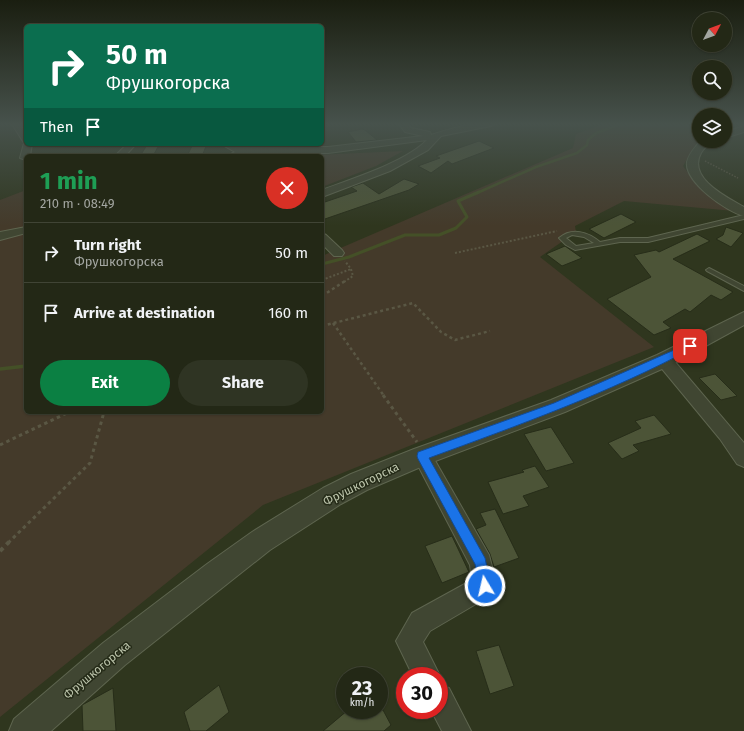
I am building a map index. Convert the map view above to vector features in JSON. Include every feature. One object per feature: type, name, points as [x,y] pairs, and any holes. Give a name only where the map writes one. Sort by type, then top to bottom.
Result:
[{"type":"street","points":[[324,193],[386,169],[406,158]]},
{"type":"street","points":[[694,158],[692,168],[698,180],[718,196],[744,212]]},
{"type":"street","points":[[0,236],[24,230]]},
{"type":"street","points":[[324,239],[338,252]]},
{"type":"street","name":"Фрушкогорска","points":[[26,731],[114,654],[261,541],[339,493],[424,455],[558,406],[664,360],[744,318]]},
{"type":"street","points":[[664,360],[726,433],[744,458]]},
{"type":"street","points":[[422,667],[409,641],[421,622],[485,586],[481,562],[424,455]]},
{"type":"street","points":[[448,714],[457,731]]},
{"type":"lane","points":[[599,244],[591,237],[576,232],[562,238],[575,248],[599,244],[620,240],[648,240],[744,217]]},
{"type":"lane","points":[[709,270],[744,289]]},
{"type":"path","points":[[700,158],[738,178]]},
{"type":"path","points":[[455,253],[554,231],[572,233]]},
{"type":"path","points":[[324,279],[351,268],[353,276],[324,295]]},
{"type":"path","points":[[324,325],[413,303],[441,332],[455,340],[490,331]]},
{"type":"path","points":[[333,323],[348,347],[424,455]]},
{"type":"path","points":[[0,445],[65,414]]},
{"type":"path","points":[[0,551],[90,463],[103,414]]},
{"type":"shaded area","points":[[324,158],[390,158],[376,166],[324,186]]},
{"type":"shaded area","points":[[549,158],[688,158],[683,166],[696,183],[734,211],[624,201],[575,226],[576,232],[540,257],[654,347],[263,505],[0,717],[0,200],[24,191],[24,414],[324,414],[324,255]]},
{"type":"building","points":[[440,158],[467,158],[452,164],[448,161],[431,173],[418,166]]},
{"type":"building","points":[[404,179],[419,184],[409,190],[324,219],[324,202],[357,191],[351,187],[363,183],[379,194]]},
{"type":"building","points":[[621,214],[636,222],[604,238],[589,229]]},
{"type":"building","points":[[726,227],[743,233],[731,247],[716,239],[723,235]]},
{"type":"building","points":[[697,234],[710,241],[673,259],[733,292],[721,300],[711,295],[690,312],[685,309],[663,322],[671,328],[654,335],[607,299],[651,277],[634,255],[656,250],[659,252]]},
{"type":"building","points":[[565,246],[582,258],[562,266],[546,254]]},
{"type":"building","points":[[715,374],[737,396],[721,400],[699,378]]},
{"type":"building","points":[[654,415],[671,434],[633,445],[639,451],[622,459],[608,443],[641,428],[635,421]]},
{"type":"building","points":[[551,427],[574,463],[546,471],[524,434]]},
{"type":"building","points":[[535,466],[549,487],[523,496],[529,506],[503,514],[488,482],[524,472],[522,470]]},
{"type":"building","points":[[495,509],[519,558],[494,567],[490,554],[476,529],[486,525],[480,513]]},
{"type":"building","points":[[452,536],[469,572],[442,583],[425,546]]},
{"type":"building","points":[[499,645],[514,686],[490,694],[476,651]]},
{"type":"building","points":[[219,685],[229,712],[206,731],[190,731],[184,712]]},
{"type":"building","points":[[113,688],[116,731],[83,731],[82,705]]},
{"type":"building","points":[[337,719],[388,719],[391,725],[384,731],[323,731]]},
{"type":"waterway","points":[[477,193],[536,167],[562,158]]},
{"type":"waterway","points":[[324,263],[349,257],[405,235],[439,235],[456,228],[467,217],[458,201],[479,192]]},
{"type":"waterway","points":[[0,369],[24,366]]},
{"type":"route","points":[[485,586],[481,562],[422,456],[558,406],[664,360],[690,346]]}]
